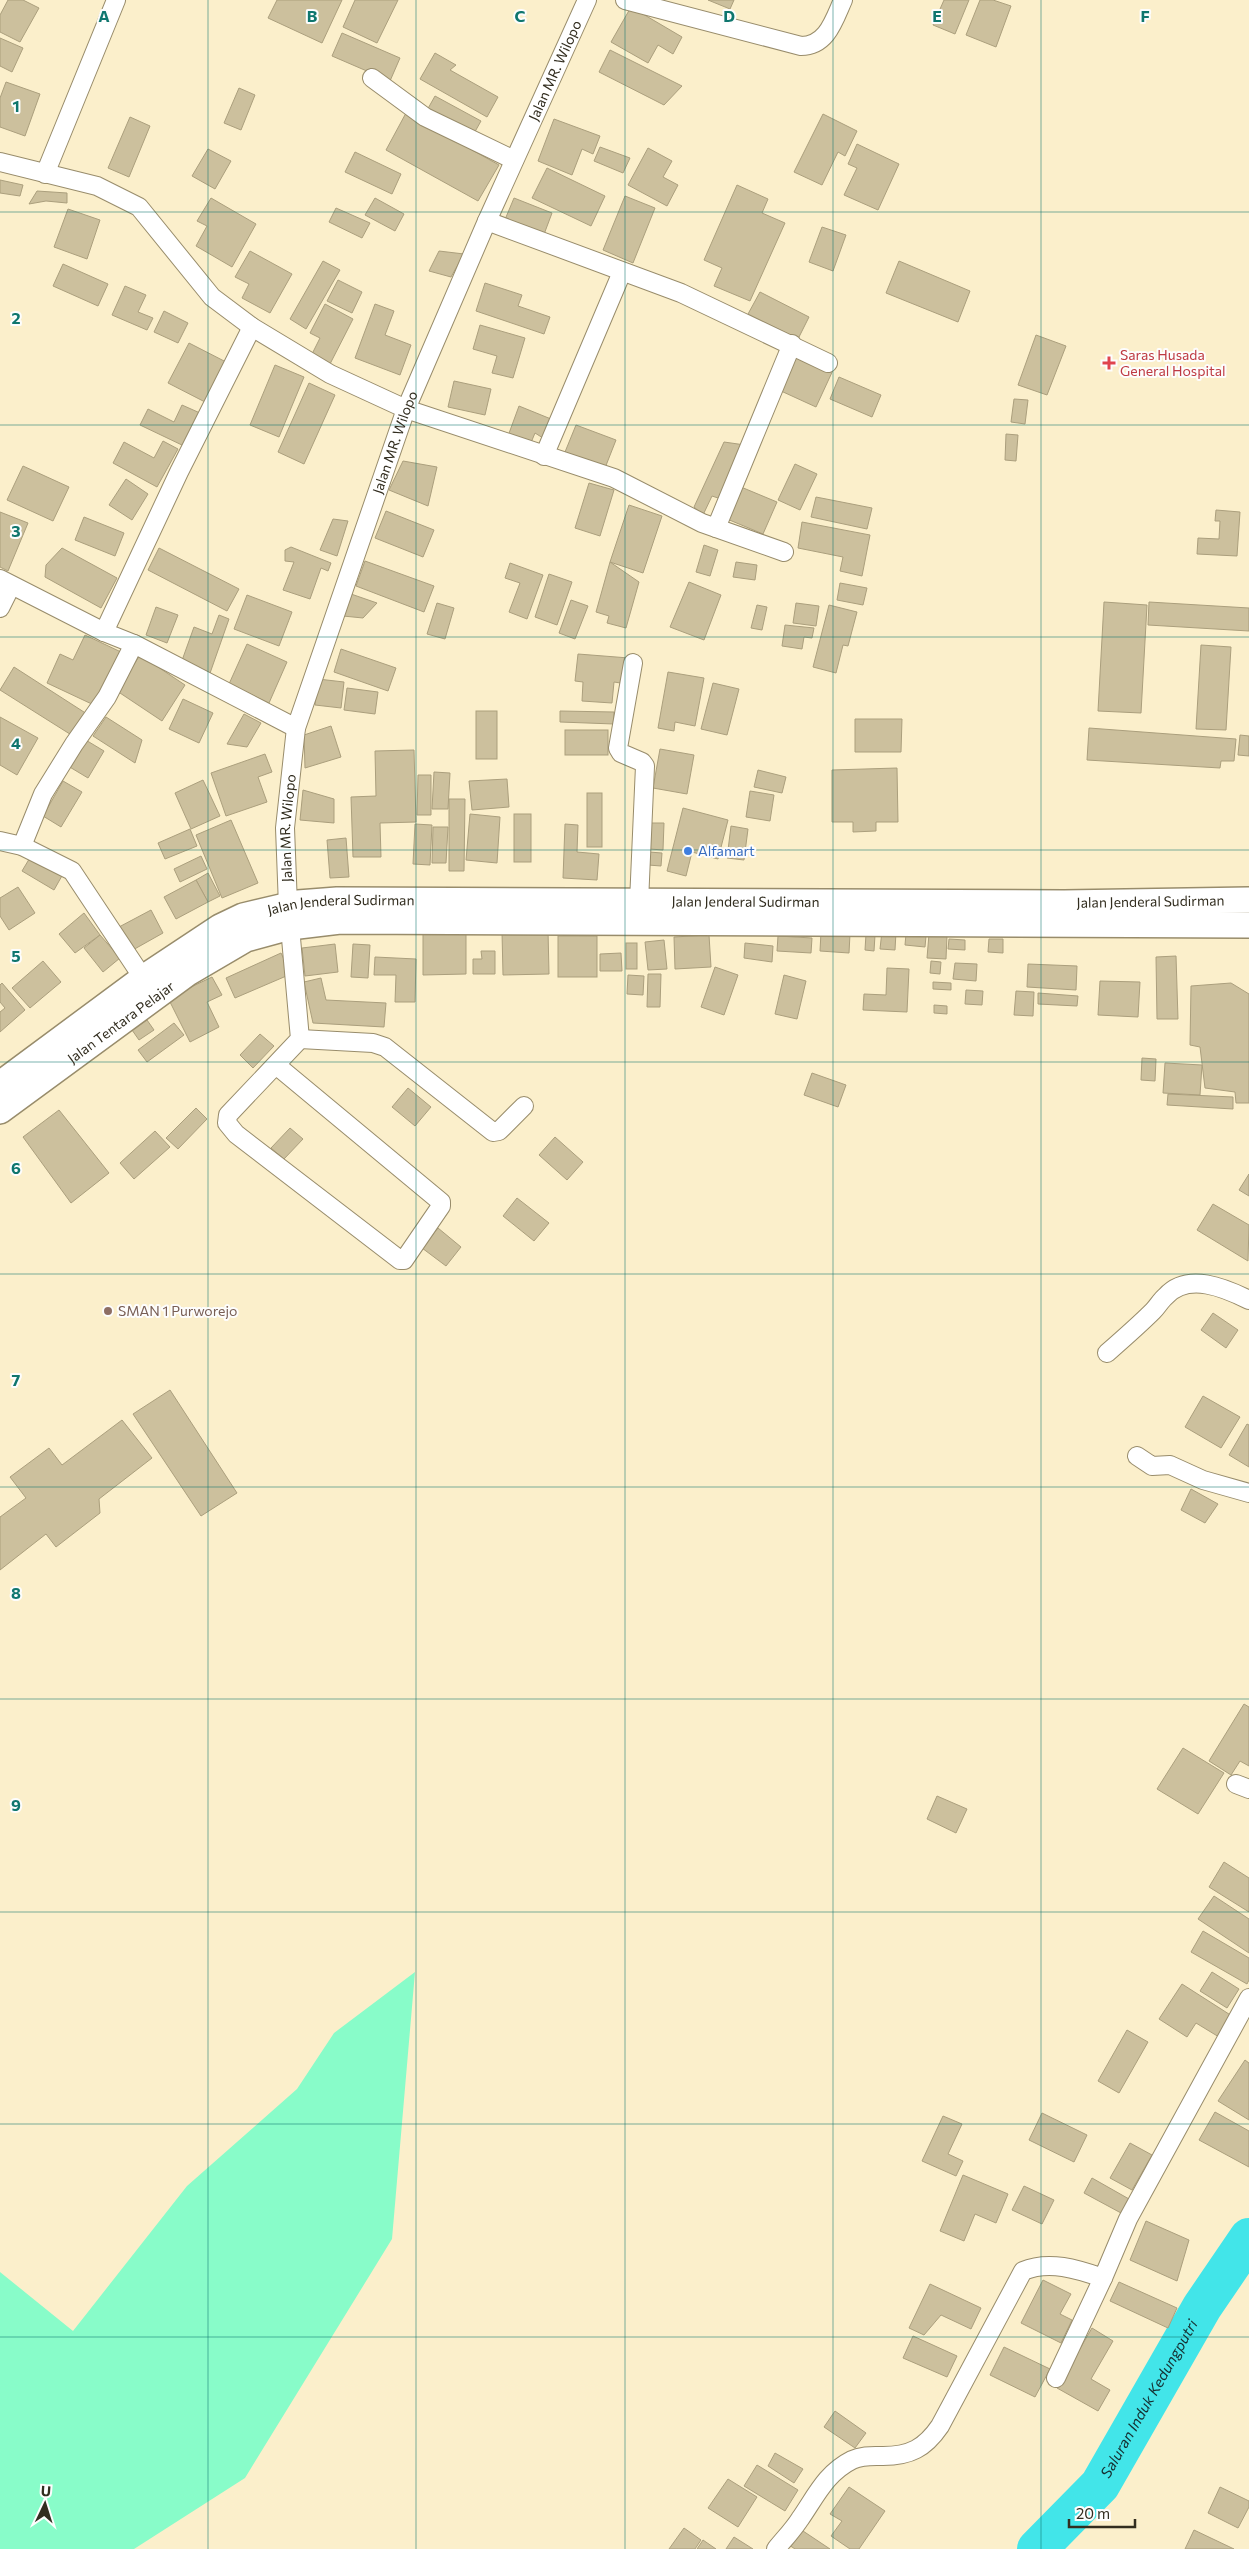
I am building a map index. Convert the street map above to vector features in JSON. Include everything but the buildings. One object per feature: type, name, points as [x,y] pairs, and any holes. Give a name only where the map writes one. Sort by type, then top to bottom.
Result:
[{"type":"main road","name":"Jalan Jenderal Sudirman","points":[[245,928],[337,900],[639,902],[757,912]]},
{"type":"main road","name":"Jalan Jenderal Sudirman","points":[[1083,914],[1249,900]]},
{"type":"main road","name":"Jalan Jenderal Sudirman","points":[[289,916],[340,921],[757,912],[1083,914],[1249,925]]},
{"type":"main road","name":"Jalan Tentara Pelajar","points":[[0,1084],[143,978],[220,927],[245,928]]},
{"type":"main road","name":"Jalan Tentara Pelajar","points":[[0,1111],[188,973],[245,928]]},
{"type":"street","points":[[45,174],[116,0]]},
{"type":"street","name":"Jalan MR. Wilopo","points":[[300,1039],[289,916],[285,828],[296,728],[406,408],[514,160],[587,0]]},
{"type":"street","points":[[625,0],[801,46],[816,44],[824,37],[843,0]]},
{"type":"street","points":[[372,78],[425,118],[514,160]]},
{"type":"street","points":[[0,162],[98,186],[139,207],[212,297],[252,327],[330,374],[406,408],[614,478],[716,528],[784,552]]},
{"type":"street","points":[[487,221],[681,293],[828,362]]},
{"type":"street","points":[[544,456],[622,272]]},
{"type":"street","points":[[104,632],[179,472],[252,327]]},
{"type":"street","points":[[716,528],[792,344]]},
{"type":"street","points":[[0,608],[6,582],[104,632],[134,644],[296,728]]},
{"type":"street","points":[[22,846],[43,794],[74,744],[107,697],[134,644]]},
{"type":"street","points":[[633,663],[618,748],[621,753],[642,762],[646,766],[639,902]]},
{"type":"street","points":[[0,841],[22,846],[72,871],[143,978]]},
{"type":"street","points":[[276,1065],[441,1202],[441,1206],[404,1260],[400,1260],[236,1134],[226,1119],[228,1115],[300,1039],[365,1042],[385,1047],[493,1132],[499,1131],[524,1106]]},
{"type":"street","points":[[1107,1353],[1155,1309],[1167,1294],[1185,1285],[1200,1283],[1227,1289],[1249,1300]]},
{"type":"street","points":[[1137,1456],[1152,1466],[1170,1465],[1203,1480],[1249,1493]]},
{"type":"street","points":[[1056,2378],[1103,2278],[1128,2219],[1249,1998]]},
{"type":"street","points":[[776,2549],[799,2520],[826,2478],[853,2460],[865,2456],[889,2456],[909,2452],[930,2442],[1022,2271],[1045,2264],[1103,2278]]},
{"type":"green space","points":[[415,1972],[392,2239],[245,2478],[134,2549],[0,2549],[0,2272],[73,2331],[187,2186],[297,2089],[334,2033]]},
{"type":"waterway","name":"Saluran Induk Kedungputri","points":[[1037,2549],[1100,2485],[1202,2307],[1249,2238]]},
{"type":"place","name":"Saras Husada General Hospital","points":[[1109,363]]},
{"type":"place","name":"Alfamart","points":[[688,851]]},
{"type":"place","name":"SMAN 1 Purworejo","points":[[108,1311]]}]
